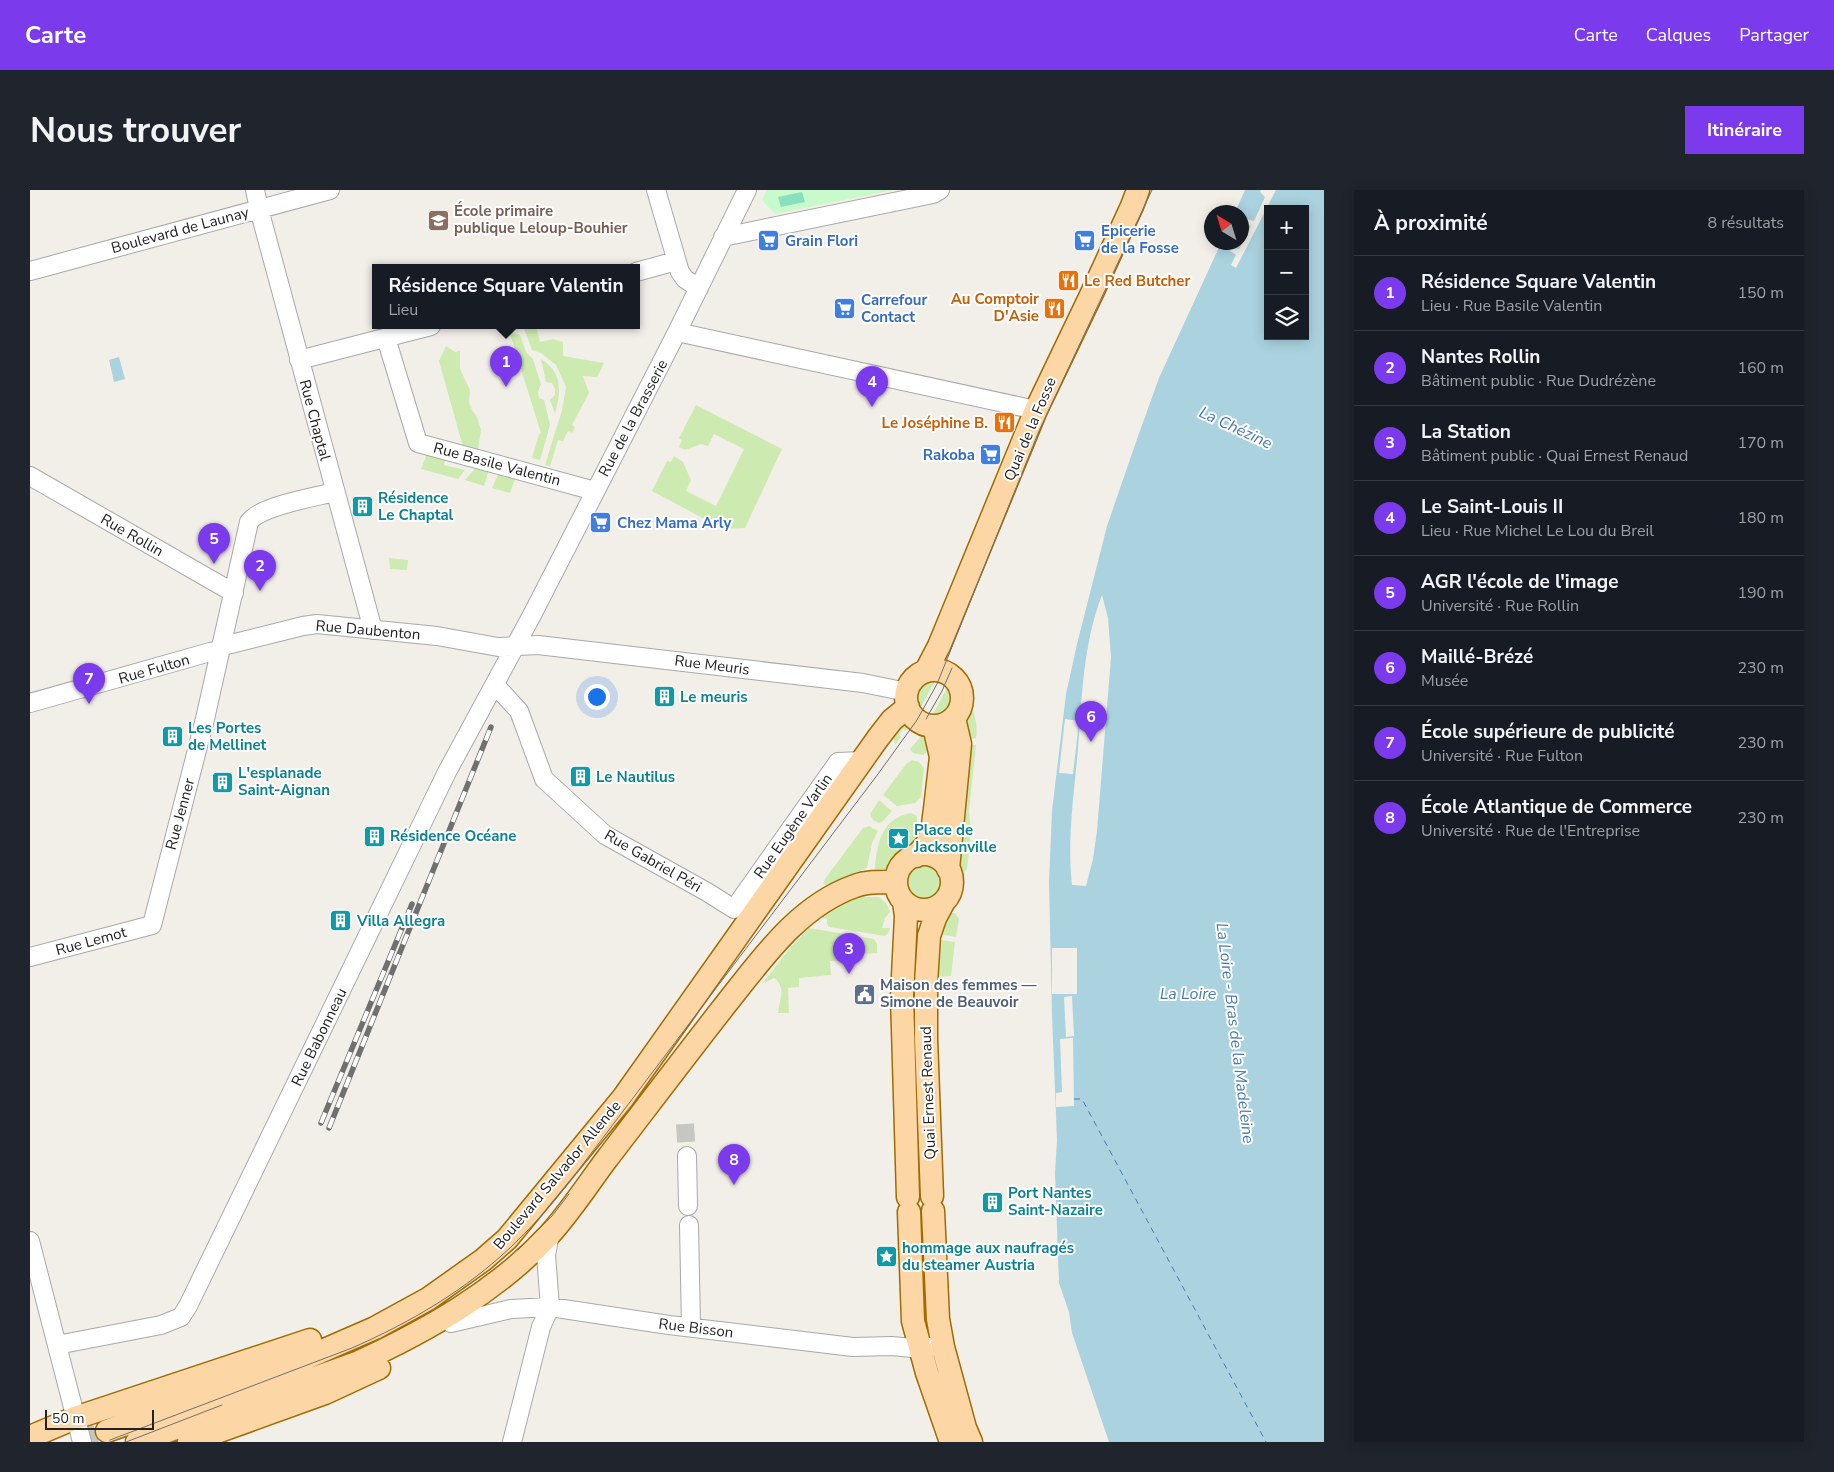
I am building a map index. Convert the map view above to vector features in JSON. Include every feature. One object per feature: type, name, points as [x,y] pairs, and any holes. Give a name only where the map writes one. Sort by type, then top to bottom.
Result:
[{"type":"main road","name":"Quai de la Fosse","points":[[926,671],[939,646],[1036,410],[1094,291],[1138,190]]},
{"type":"main road","points":[[862,761],[907,699],[914,678],[934,669],[945,671],[960,684],[963,700],[960,711],[944,722],[927,725],[918,721],[912,715],[907,699]]},
{"type":"main road","points":[[916,856],[934,856],[943,862],[951,877],[952,886],[949,895],[943,903],[934,909],[923,910],[913,908],[900,892],[898,873],[903,864],[916,856],[927,844],[932,832],[944,722]]},
{"type":"main road","points":[[944,722],[960,744],[948,869]]},
{"type":"main road","name":"Boulevard Salvador Allende","points":[[107,1431],[306,1358],[398,1317],[428,1299],[483,1260],[507,1239],[628,1091],[862,761]]},
{"type":"main road","name":"Boulevard Salvador Allende","points":[[137,1442],[359,1362],[443,1319],[514,1269],[550,1234],[685,1056],[778,939],[811,910],[856,885],[870,883],[900,892]]},
{"type":"main road","name":"Quai Ernest Renaud","points":[[900,892],[906,916],[902,996],[913,1321],[932,1347],[971,1442]]},
{"type":"main road","name":"Quai Ernest Renaud","points":[[943,903],[935,918],[929,936],[926,983],[926,1039],[938,1319],[927,1373],[951,1442]]},
{"type":"main road","points":[[30,1438],[75,1418],[343,1328],[400,1300],[486,1243],[543,1195]]},
{"type":"main road","points":[[189,1442],[325,1393],[394,1360],[451,1323],[485,1298],[514,1269]]},
{"type":"street","name":"Rue Chaptal","points":[[255,190],[299,360],[373,630]]},
{"type":"street","name":"Boulevard de Launay","points":[[30,271],[330,190]]},
{"type":"street","points":[[656,190],[680,272],[685,279],[699,288]]},
{"type":"street","name":"Rue de la Brasserie","points":[[516,645],[677,332],[747,190]]},
{"type":"street","points":[[723,237],[933,194],[940,190]]},
{"type":"street","points":[[640,271],[676,261]]},
{"type":"street","points":[[299,360],[420,329]]},
{"type":"street","points":[[677,332],[1036,410]]},
{"type":"street","name":"Rue Basile Valentin","points":[[386,338],[418,442],[595,491]]},
{"type":"street","name":"Rue Rollin","points":[[30,476],[234,593]]},
{"type":"street","name":"Rue Jenner","points":[[152,925],[204,719],[234,593],[248,522],[252,517],[264,510],[335,492]]},
{"type":"street","name":"Rue Daubenton","points":[[220,648],[317,624],[437,636],[498,647],[516,645]]},
{"type":"street","name":"Rue Babonneau","points":[[57,1345],[161,1325],[181,1317],[447,772],[516,645]]},
{"type":"street","name":"Rue Meuris","points":[[516,645],[538,645],[862,683],[907,699]]},
{"type":"street","name":"Rue Fulton","points":[[30,703],[220,648]]},
{"type":"street","name":"Rue Gabriel Péri","points":[[494,686],[519,711],[544,779],[605,835],[708,892],[734,910]]},
{"type":"street","name":"Rue Eugène Varlin","points":[[734,910],[838,762],[862,761]]},
{"type":"street","name":"Rue Lemot","points":[[30,957],[152,925]]},
{"type":"street","points":[[687,1156],[688,1206]]},
{"type":"street","points":[[688,1225],[691,1328]]},
{"type":"street","points":[[512,1442],[541,1326],[550,1307],[546,1256],[550,1234]]},
{"type":"street","points":[[30,1241],[36,1286],[57,1345],[82,1442]]},
{"type":"street","name":"Rue Bisson","points":[[451,1323],[511,1309],[550,1307],[691,1328],[853,1347],[932,1347]]},
{"type":"green space","points":[[767,190],[894,190],[775,214],[762,200]]},
{"type":"green space","points":[[802,192],[805,202],[781,207],[778,197]]},
{"type":"green space","points":[[524,329],[537,329],[540,342],[553,339],[563,342],[563,356],[604,363],[597,377],[583,376],[589,393],[572,425],[575,427],[572,433],[568,431],[563,441],[558,440],[550,466],[545,465],[562,410],[566,387],[556,365],[541,353],[532,350]]},
{"type":"green space","points":[[512,332],[520,335],[526,352],[533,359],[541,384],[538,392],[539,398],[544,400],[550,425],[540,460],[532,458],[539,434],[541,433],[510,334]]},
{"type":"green space","points":[[446,346],[455,352],[460,351],[460,369],[470,390],[469,402],[481,430],[478,450],[463,447],[439,361]]},
{"type":"green space","points":[[541,359],[548,364],[557,376],[559,390],[555,414],[550,400],[555,395],[555,389],[552,383],[546,382]]},
{"type":"green space","points":[[696,405],[782,449],[745,528],[723,529],[652,491],[667,461],[671,462],[674,456],[683,462],[691,480],[686,491],[716,506],[744,449],[714,434],[708,446],[701,444],[685,450],[679,447],[682,440],[679,438]]},
{"type":"green space","points":[[429,449],[447,452],[444,465],[465,470],[458,479],[421,469]]},
{"type":"green space","points":[[476,467],[489,470],[484,486],[465,480]]},
{"type":"green space","points":[[500,471],[516,476],[510,493],[492,488]]},
{"type":"green space","points":[[389,558],[408,560],[407,570],[390,569]]},
{"type":"green space","points":[[932,677],[937,677],[919,711],[914,695],[922,682]]},
{"type":"green space","points":[[949,684],[954,696],[952,707],[944,715],[931,718]]},
{"type":"green space","points":[[971,704],[976,721],[977,734],[976,738],[969,739],[967,720]]},
{"type":"green space","points":[[906,720],[910,725],[906,731],[903,729],[899,735],[901,737],[895,745],[893,737]]},
{"type":"green space","points":[[922,735],[925,737],[929,750],[923,755],[913,753],[910,749]]},
{"type":"green space","points":[[969,745],[976,745],[969,811],[971,832],[967,869],[964,872],[961,869],[961,842],[970,760]]},
{"type":"green space","points":[[912,760],[919,762],[924,768],[921,797],[915,803],[897,806],[883,795],[906,764]]},
{"type":"green space","points":[[879,800],[892,811],[879,823],[873,820],[870,814]]},
{"type":"green space","points":[[911,813],[917,816],[917,827],[921,830],[915,847],[898,858],[887,875],[874,875],[876,855],[881,836],[892,821],[900,816]]},
{"type":"green space","points":[[869,826],[878,831],[872,843],[867,868],[826,885],[823,884],[863,828]]},
{"type":"green space","points":[[919,863],[927,863],[934,866],[940,872],[943,883],[940,894],[934,900],[927,903],[919,903],[912,900],[906,894],[903,887],[903,879],[906,872],[912,866]]},
{"type":"green space","points":[[865,893],[866,897],[879,897],[887,904],[890,912],[885,918],[882,928],[890,928],[885,936],[829,927],[827,919],[822,918],[820,915],[829,909]]},
{"type":"green space","points":[[950,913],[955,913],[959,919],[956,937],[939,934]]},
{"type":"green space","points":[[809,928],[874,939],[877,944],[877,953],[863,954],[862,960],[830,961],[831,975],[799,978],[799,987],[788,988],[789,1013],[778,1013],[781,990],[778,982],[774,978],[762,984],[789,949]]},
{"type":"green space","points":[[942,940],[955,942],[951,976],[938,977]]},
{"type":"water","name":"La Loire","points":[[1245,190],[1324,190],[1324,1442],[1109,1442],[1072,1333],[1069,1312],[1059,1283],[1055,1173],[1057,1140],[1049,882],[1052,811],[1066,694],[1077,644],[1107,526],[1159,378],[1218,250],[1249,250],[1249,205],[1238,205]],"holes":[[[1102,595],[1108,618],[1111,657],[1097,831],[1093,859],[1086,886],[1072,885],[1070,851],[1082,690],[1091,632]]]},
{"type":"water","points":[[119,357],[125,379],[114,382],[109,360]]},
{"type":"pier","points":[[1261,190],[1276,190],[1268,205],[1264,205],[1264,213],[1249,243],[1249,230],[1251,226],[1249,225],[1249,220],[1254,221],[1265,197],[1260,192]]},
{"type":"pier","points":[[1245,250],[1236,268],[1231,265],[1236,255],[1230,251]]},
{"type":"pier","points":[[1065,719],[1079,721],[1073,774],[1059,773]]},
{"type":"pier","points":[[1052,948],[1077,948],[1077,994],[1052,994]]},
{"type":"pier","points":[[1072,996],[1074,1036],[1066,1037],[1064,997]]},
{"type":"pier","points":[[1073,1038],[1074,1106],[1056,1107],[1056,1093],[1062,1092],[1060,1039]]},
{"type":"ferry route","points":[[1074,1099],[1082,1099],[1266,1442]]},
{"type":"tunnel","points":[[685,1124],[687,1156]]},
{"type":"tunnel","points":[[76,1442],[107,1431]]},
{"type":"tram line","points":[[110,1440],[374,1338],[416,1316],[457,1291],[513,1245],[543,1214],[571,1180],[917,720],[937,684],[1039,431],[1152,190]]},
{"type":"tram line","points":[[926,719],[942,691],[952,668]]},
{"type":"tram line","points":[[518,1250],[552,1216],[569,1194]]},
{"type":"tram line","points":[[126,1442],[222,1405]]},
{"type":"railway","points":[[329,1128],[491,727]]},
{"type":"railway","points":[[321,1123],[412,904]]},
{"type":"place","name":"École primaire publique Leloup-Bouhier","points":[[438,220]]},
{"type":"place","name":"Epicerie de la Fosse","points":[[1085,240]]},
{"type":"place","name":"Grain Flori","points":[[769,241]]},
{"type":"place","name":"Le Red Butcher","points":[[1068,281]]},
{"type":"place","name":"Au Comptoir D'Asie","points":[[1055,308]]},
{"type":"place","name":"Carrefour Contact","points":[[845,309]]},
{"type":"place","name":"Résidence Square Valentin","points":[[506,387]]},
{"type":"place","name":"Le Saint-Louis II","points":[[872,407]]},
{"type":"place","name":"Le Joséphine B.","points":[[1004,423]]},
{"type":"place","name":"Rakoba","points":[[991,455]]},
{"type":"place","name":"Résidence Le Chaptal","points":[[362,507]]},
{"type":"place","name":"Chez Mama Arly","points":[[601,523]]},
{"type":"place","name":"AGR l'école de l'image","points":[[214,564]]},
{"type":"place","name":"Nantes Rollin","points":[[260,591]]},
{"type":"place","name":"Le meuris","points":[[664,697]]},
{"type":"place","name":"École supérieure de publicité","points":[[89,704]]},
{"type":"place","name":"Les Portes de Mellinet","points":[[172,737]]},
{"type":"place","name":"Maillé-Brézé","points":[[1091,742]]},
{"type":"place","name":"Le Nautilus","points":[[580,777]]},
{"type":"place","name":"L'esplanade Saint-Aignan","points":[[222,782]]},
{"type":"place","name":"Résidence Océane","points":[[374,836]]},
{"type":"place","name":"Place de Jacksonville","points":[[898,839]]},
{"type":"place","name":"Villa Allegra","points":[[341,921]]},
{"type":"place","name":"La Station","points":[[849,974]]},
{"type":"place","name":"Maison des femmes — Simone de Beauvoir","points":[[864,994]]},
{"type":"place","name":"École Atlantique de Commerce","points":[[734,1185]]},
{"type":"place","name":"Port Nantes Saint-Nazaire","points":[[992,1202]]},
{"type":"place","name":"hommage aux naufragés du steamer Austria","points":[[886,1257]]},
{"type":"water label","name":"La Chézine","points":[[1236,427]]},
{"type":"water label","name":"La Loire - Bras de la Madeleine","points":[[1236,1033]]}]
